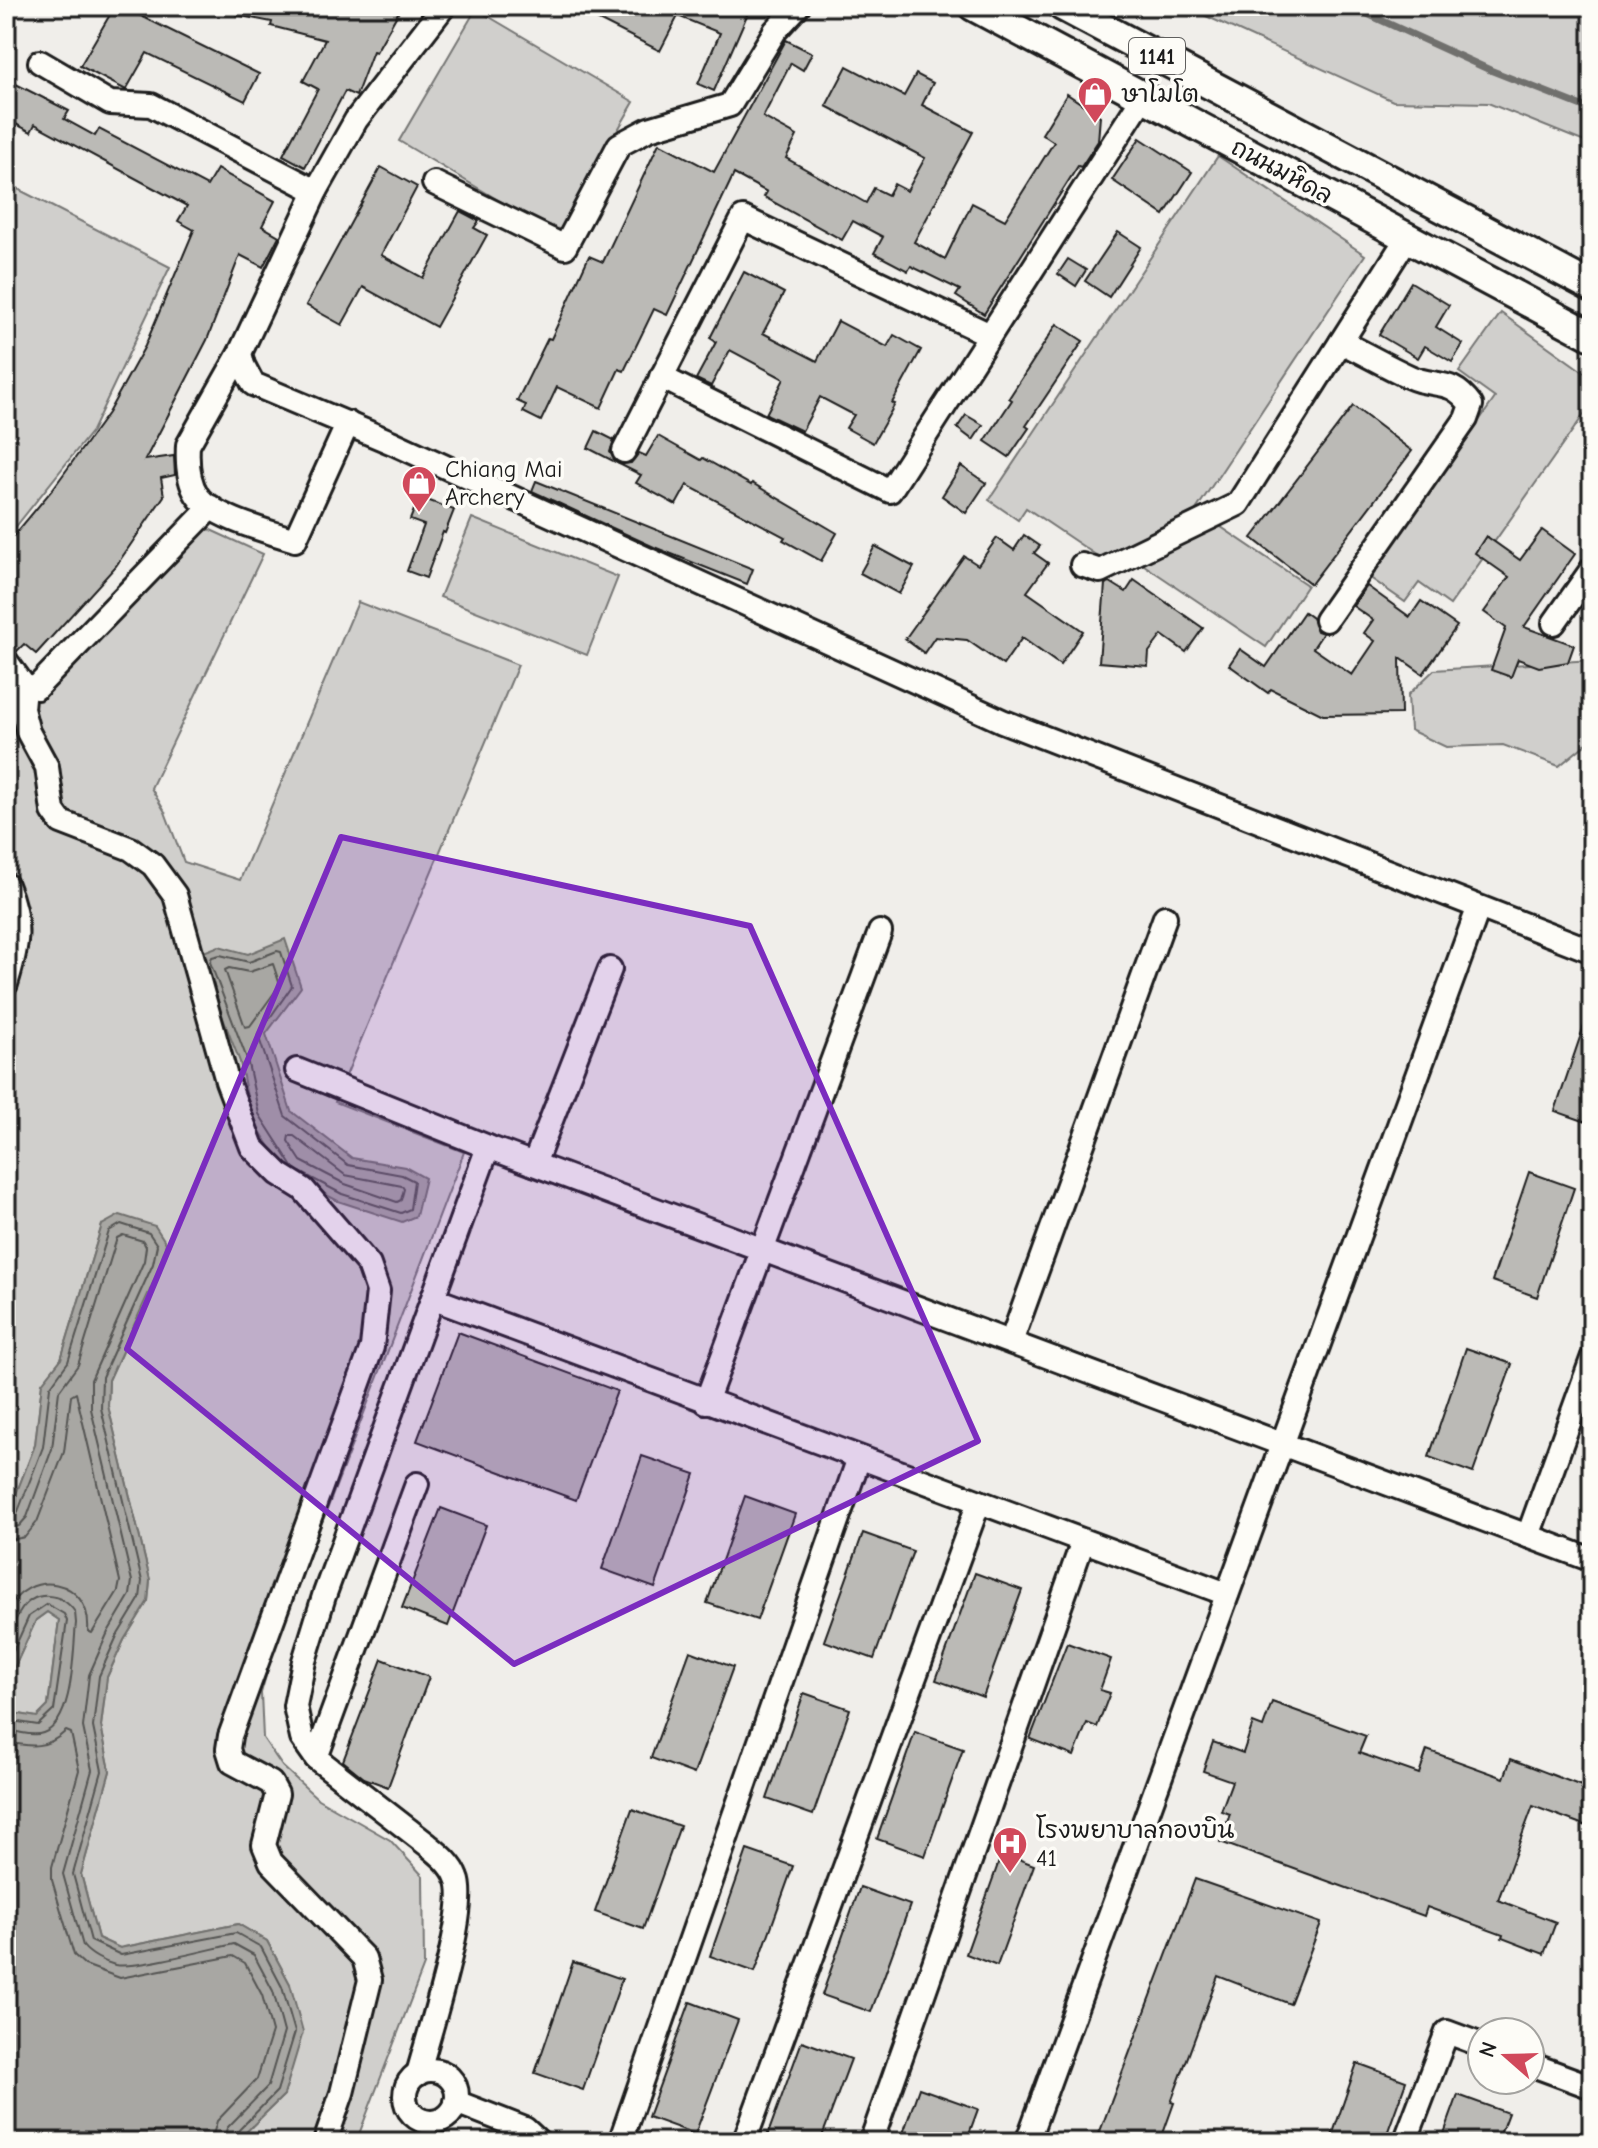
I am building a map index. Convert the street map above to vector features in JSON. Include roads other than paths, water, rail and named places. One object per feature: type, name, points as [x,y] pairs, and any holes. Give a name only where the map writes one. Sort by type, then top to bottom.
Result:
[{"type":"main road","name":"ถนนมหิดล","points":[[973,6],[1592,336]]},
{"type":"main road","name":"ถนนมหิดล","points":[[1062,6],[1592,287]]},
{"type":"main road","points":[[1477,274],[1498,236]]},
{"type":"street","points":[[348,423],[295,540],[211,507],[196,494],[191,482],[188,445],[240,353],[316,191],[356,120],[444,6]]},
{"type":"street","points":[[434,183],[565,247],[619,145],[649,129],[730,105],[775,31],[798,6]]},
{"type":"street","points":[[40,62],[110,103],[151,105],[316,191]]},
{"type":"street","points":[[661,377],[890,491],[1143,97]]},
{"type":"street","points":[[624,451],[743,218],[990,335]]},
{"type":"street","points":[[1082,565],[1100,571],[1238,504],[1407,238]]},
{"type":"street","points":[[1326,620],[1466,419],[1471,405],[1464,395],[1439,382],[1414,379],[1341,342]]},
{"type":"street","points":[[240,353],[253,384],[348,423],[1002,721],[1592,951]]},
{"type":"street","points":[[15,691],[36,688],[211,507]]},
{"type":"street","points":[[1554,623],[1592,569]]},
{"type":"street","points":[[6,661],[28,732],[47,767],[53,811],[61,822],[131,849],[153,865],[175,895],[227,1081],[252,1147],[279,1174],[303,1189],[313,1200],[369,1265],[378,1291],[372,1347],[230,1736],[228,1749],[232,1762],[271,1783],[277,1794],[264,1845],[271,1862],[364,1958],[370,1980],[342,2093],[325,2142]]},
{"type":"street","points":[[6,885],[17,914],[15,954],[6,984]]},
{"type":"street","points":[[1027,2142],[1478,909]]},
{"type":"street","points":[[1011,1342],[1165,917]]},
{"type":"street","points":[[706,1402],[880,932]]},
{"type":"street","points":[[534,1164],[610,969]]},
{"type":"street","points":[[297,1070],[488,1147],[1592,1560]]},
{"type":"street","points":[[418,2074],[453,1943],[458,1879],[445,1860],[428,1845],[316,1758],[302,1738],[295,1706],[304,1661],[324,1596],[488,1147]]},
{"type":"street","points":[[434,1299],[1227,1594]]},
{"type":"street","points":[[1528,1536],[1592,1359]]},
{"type":"street","points":[[620,2142],[859,1458]]},
{"type":"street","points":[[316,1758],[417,1484]]},
{"type":"street","points":[[744,2142],[979,1502]]},
{"type":"street","points":[[871,2142],[1083,1541]]},
{"type":"street","points":[[1405,2142],[1447,2032],[1466,2039]]},
{"type":"street","points":[[434,2070],[449,2078],[454,2085],[456,2102],[453,2110],[440,2120],[431,2122],[416,2117],[410,2111],[405,2095],[411,2079],[434,2070]]},
{"type":"street","points":[[1546,2070],[1592,2087]]},
{"type":"street","points":[[456,2102],[525,2129],[539,2142]]},
{"type":"water","points":[[285,939],[301,987],[266,1034],[291,1111],[352,1158],[405,1167],[425,1178],[416,1216],[402,1222],[338,1201],[288,1175],[251,1117],[240,1062],[198,954],[219,946],[248,954]]},
{"type":"water","points":[[120,1215],[155,1226],[166,1243],[161,1266],[109,1380],[108,1406],[150,1580],[148,1601],[124,1640],[107,1677],[101,1726],[110,1771],[81,1874],[98,1938],[120,1948],[238,1924],[267,1941],[290,1984],[303,2032],[284,2095],[236,2142],[6,2142],[6,1687],[13,1713],[37,1717],[48,1706],[59,1620],[47,1612],[36,1620],[6,1686],[6,1520],[35,1445],[42,1383],[61,1359],[102,1225]]},
{"type":"waterway","points":[[1350,6],[1490,70],[1592,110]]},
{"type":"place","name":"ษาโมโต","points":[[1095,125]]},
{"type":"place","name":"Chiang Mai Archery","points":[[419,514]]},
{"type":"place","name":"โรงพยาบาลกองบิน 41","points":[[1010,1875]]}]
